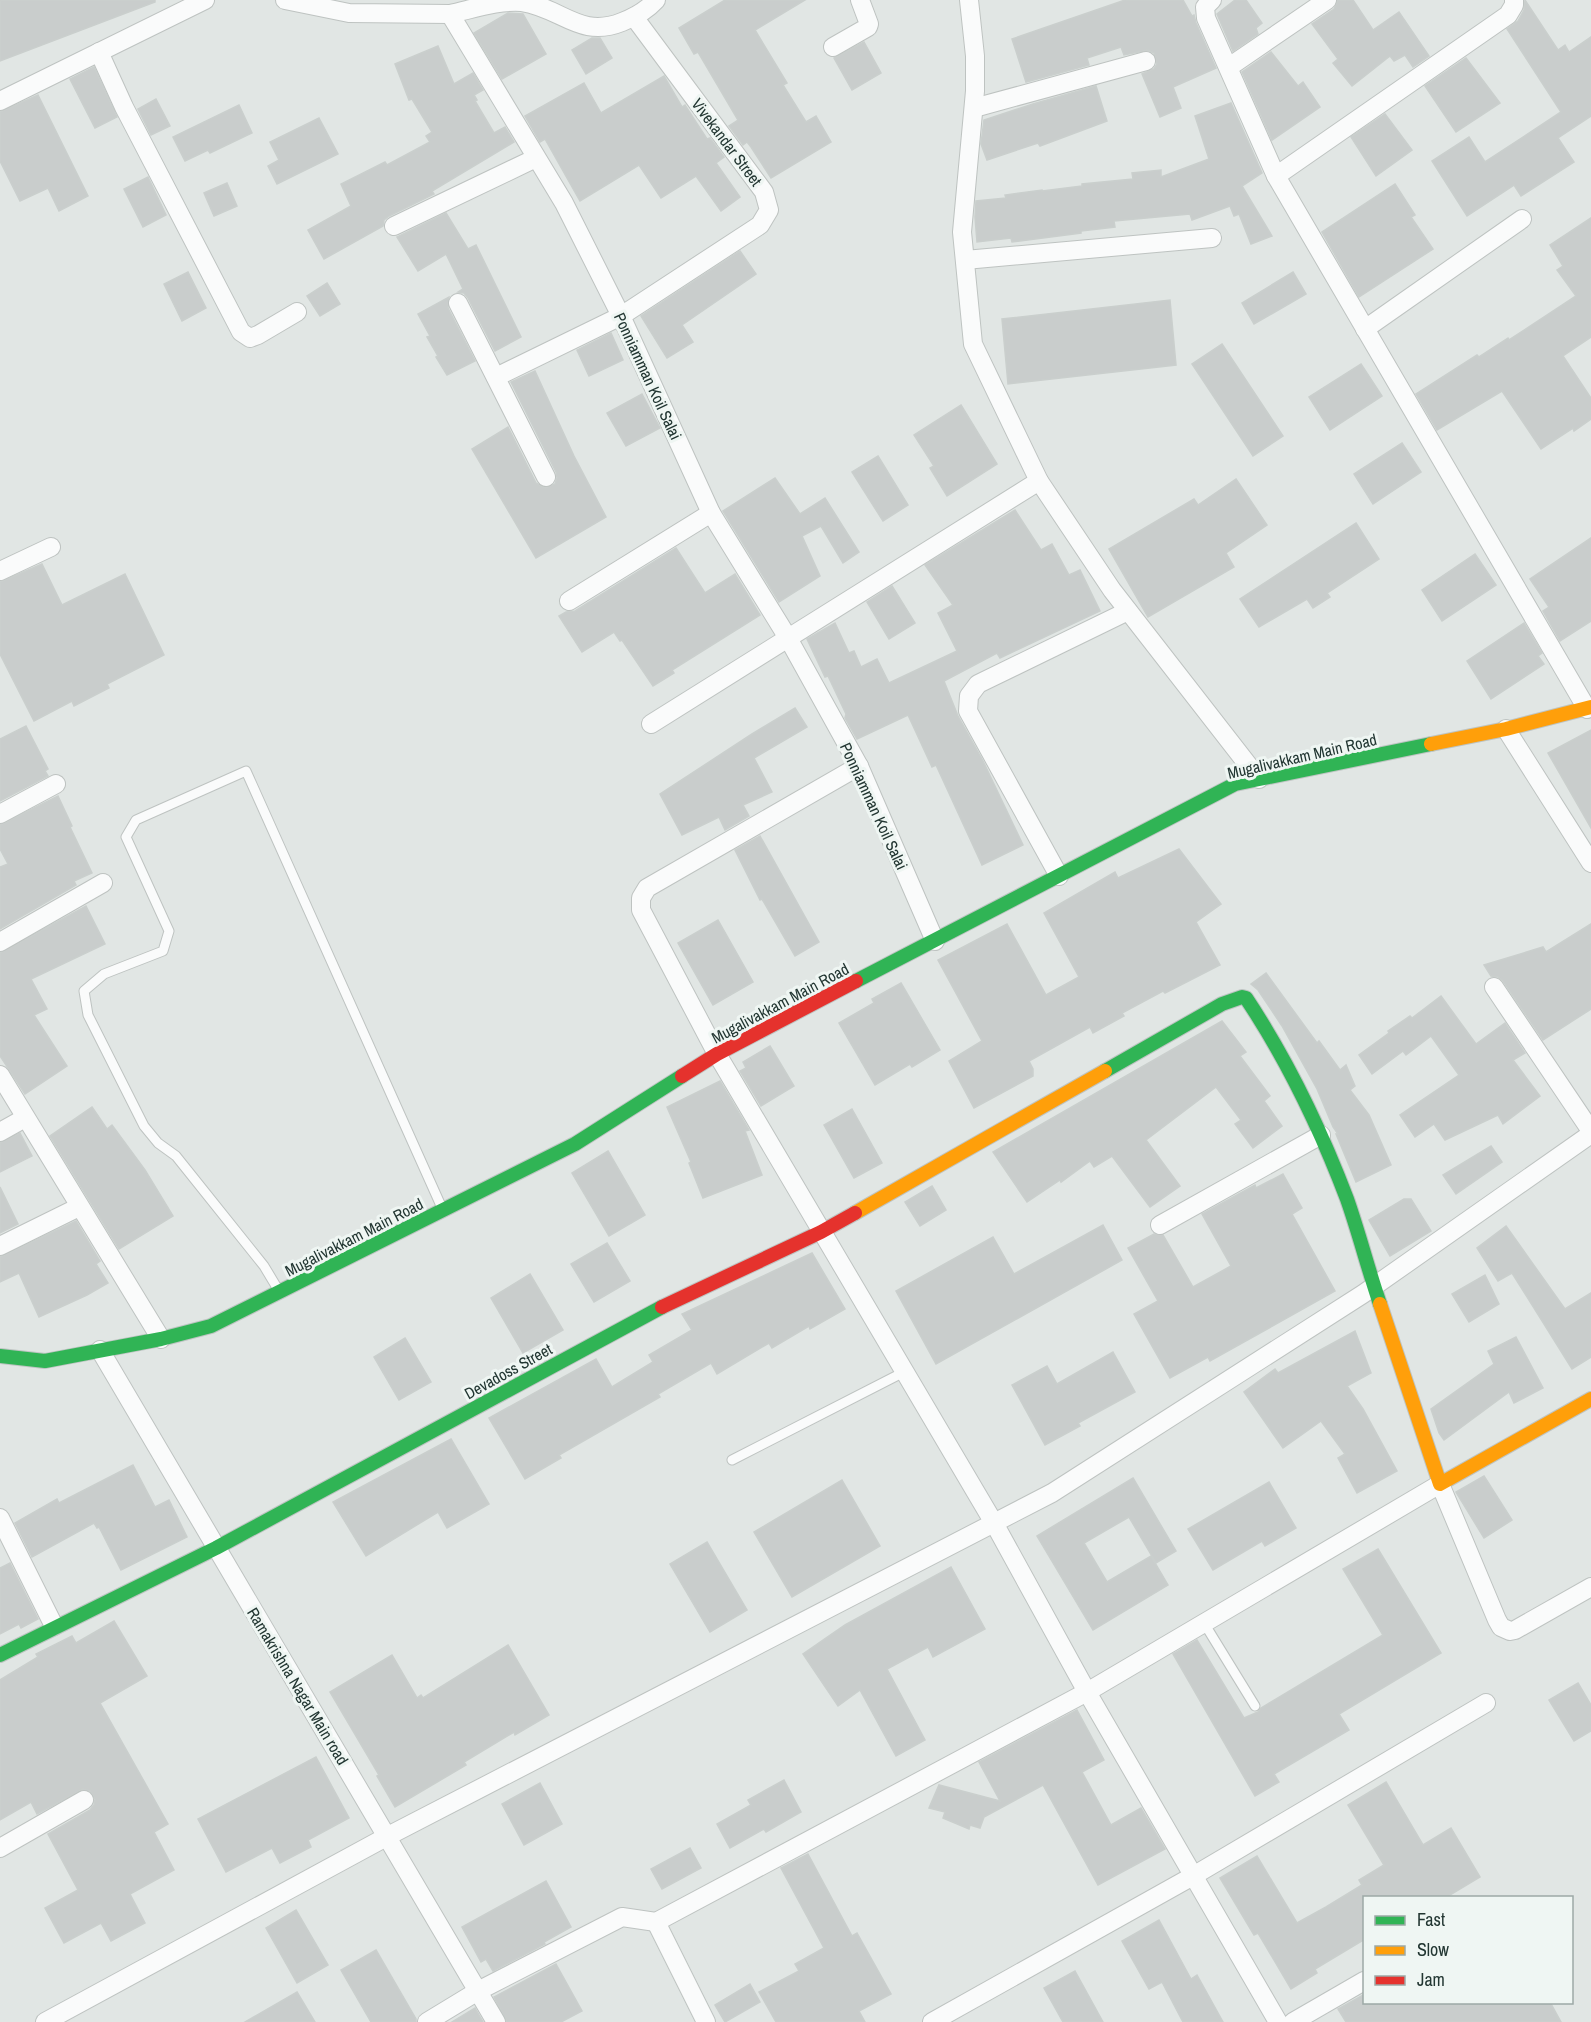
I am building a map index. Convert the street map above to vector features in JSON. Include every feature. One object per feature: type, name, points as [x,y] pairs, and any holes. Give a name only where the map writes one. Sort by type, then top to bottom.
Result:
[{"type":"street","points":[[0,101],[205,0]]},
{"type":"street","points":[[285,0],[350,13],[418,8],[450,14],[505,1],[520,2],[546,8],[572,22],[590,28],[608,27],[634,17],[656,0]]},
{"type":"street","points":[[833,47],[868,27],[869,24],[860,0]]},
{"type":"street","points":[[969,0],[975,56],[974,108],[962,232],[973,344],[1039,482],[1128,611],[1259,779]]},
{"type":"street","points":[[1212,0],[1205,7],[1206,18],[1276,176],[1589,708]]},
{"type":"street","points":[[1229,68],[1328,0]]},
{"type":"street","points":[[1276,176],[1508,15],[1514,5],[1514,0]]},
{"type":"street","name":"Ponniamman Koil Salai","points":[[450,14],[564,203],[621,316],[711,513],[788,638],[859,766],[935,941]]},
{"type":"street","name":"Vivekandar Street","points":[[496,377],[621,316],[760,225],[769,210],[764,192],[634,17]]},
{"type":"street","points":[[99,52],[124,107],[241,332],[250,338],[258,336],[297,312]]},
{"type":"street","points":[[974,108],[1146,62]]},
{"type":"street","points":[[394,225],[536,158]]},
{"type":"street","points":[[1365,328],[1522,219]]},
{"type":"street","points":[[965,260],[1212,238]]},
{"type":"street","points":[[458,303],[546,477]]},
{"type":"street","points":[[651,724],[1039,482]]},
{"type":"street","points":[[569,601],[711,513]]},
{"type":"street","points":[[0,571],[51,547]]},
{"type":"street","points":[[1059,876],[968,711],[969,696],[978,684],[1128,611]]},
{"type":"street","name":"Mugalivakkam Main Road","points":[[0,1356],[45,1360],[160,1339],[211,1326],[575,1144],[717,1054],[1236,784],[1506,729],[1589,708]]},
{"type":"street","points":[[1506,729],[1591,862]]},
{"type":"street","points":[[859,766],[647,888],[641,898],[641,910],[717,1054],[994,1523],[1087,1692],[1278,2022]]},
{"type":"street","points":[[0,814],[56,783]]},
{"type":"street","points":[[0,942],[104,884]]},
{"type":"street","points":[[45,2022],[388,1836],[1052,1493],[1374,1287],[1591,1132],[1494,987]]},
{"type":"street","name":"Devadoss Street","points":[[0,1655],[54,1626],[216,1548],[420,1439],[644,1315],[821,1232],[1222,1004],[1242,997],[1246,998],[1270,1034],[1304,1096],[1321,1136]]},
{"type":"street","points":[[0,1075],[160,1339]]},
{"type":"street","points":[[0,1132],[25,1118]]},
{"type":"street","points":[[1160,1224],[1321,1136],[1347,1200],[1440,1484],[1501,1627],[1510,1631],[1515,1630],[1591,1587]]},
{"type":"street","points":[[0,1246],[79,1207]]},
{"type":"street","name":"Ramakrishna Nagar Main road","points":[[100,1350],[496,2022]]},
{"type":"street","points":[[427,2022],[478,1991],[622,1917],[656,1922],[1087,1692],[1440,1484],[1591,1399]]},
{"type":"street","points":[[0,1518],[54,1626]]},
{"type":"street","points":[[932,2022],[1193,1876],[1485,1703]]},
{"type":"street","points":[[0,1848],[84,1800]]},
{"type":"street","points":[[656,1922],[706,2022]]},
{"type":"street","points":[[1293,2022],[1363,1982]]},
{"type":"lane","points":[[280,1293],[264,1266],[176,1156],[158,1143],[144,1126],[88,1015],[84,991],[104,974],[163,951],[169,932],[126,837],[136,820],[246,771],[443,1210]]},
{"type":"lane","points":[[732,1460],[904,1372]]},
{"type":"lane","points":[[1204,1623],[1256,1706]]},
{"type":"building","points":[[0,0],[155,0],[155,2],[0,61]]},
{"type":"building","points":[[725,0],[805,0],[755,30],[787,83],[783,85],[806,122],[816,116],[831,142],[771,178],[747,142],[743,145],[729,126],[738,120],[698,52],[694,54],[679,28]]},
{"type":"building","points":[[1125,0],[1183,0],[1192,16],[1194,15],[1216,68],[1173,87],[1181,108],[1160,117],[1142,74],[1154,69],[1157,64],[1154,53],[1148,50],[1124,55],[1121,47],[1087,58],[1089,65],[1026,82],[1012,39]]},
{"type":"building","points":[[1235,0],[1246,0],[1262,23],[1256,28],[1258,34],[1233,51],[1217,14]]},
{"type":"building","points":[[1338,0],[1353,0],[1373,30],[1399,12],[1429,56],[1413,67],[1405,55],[1394,61],[1390,56],[1352,86],[1333,63],[1338,59],[1312,24],[1334,9]]},
{"type":"building","points":[[1525,0],[1558,50],[1565,45],[1569,52],[1591,37],[1591,116],[1558,138],[1574,162],[1521,196],[1514,185],[1467,216],[1432,161],[1469,137],[1485,162],[1561,112],[1507,29],[1518,21],[1524,10]]},
{"type":"building","points":[[508,13],[523,14],[546,54],[502,79],[474,33]]},
{"type":"building","points":[[592,38],[600,38],[612,58],[586,74],[572,50]]},
{"type":"building","points":[[864,42],[881,73],[852,90],[834,58]]},
{"type":"building","points":[[438,46],[454,84],[473,73],[483,90],[474,95],[477,100],[475,101],[494,133],[505,127],[514,142],[432,191],[434,194],[389,216],[384,220],[383,226],[324,259],[308,230],[351,206],[341,184],[385,162],[387,165],[430,142],[426,136],[432,132],[412,99],[409,100],[395,64]]},
{"type":"building","points":[[1271,52],[1298,86],[1303,82],[1320,107],[1272,140],[1242,72]]},
{"type":"building","points":[[1466,58],[1500,103],[1456,132],[1425,86]]},
{"type":"building","points":[[94,67],[117,117],[95,128],[70,79]]},
{"type":"building","points":[[664,76],[682,107],[685,105],[707,139],[710,138],[724,157],[716,163],[740,197],[721,211],[696,176],[661,198],[639,165],[580,201],[545,139],[540,142],[525,116],[584,83],[601,113]]},
{"type":"building","points":[[1096,86],[1107,121],[1040,146],[1038,143],[987,160],[981,144],[984,120]]},
{"type":"building","points":[[38,95],[88,196],[59,211],[48,188],[20,201],[0,161],[0,112]]},
{"type":"building","points":[[156,99],[170,126],[151,135],[138,109]]},
{"type":"building","points":[[1231,103],[1262,173],[1242,186],[1272,236],[1251,244],[1239,214],[1234,216],[1230,206],[1192,220],[1190,214],[1114,221],[1115,227],[1081,231],[1081,233],[1012,242],[1011,238],[977,242],[976,201],[1006,198],[1005,195],[1082,186],[1082,184],[1133,179],[1132,173],[1161,170],[1161,177],[1209,159],[1195,116]]},
{"type":"building","points":[[239,105],[252,133],[210,153],[208,150],[185,161],[173,137]]},
{"type":"building","points":[[1385,114],[1412,150],[1376,176],[1351,137]]},
{"type":"building","points":[[319,118],[338,154],[277,184],[268,166],[279,160],[270,142]]},
{"type":"building","points":[[148,177],[166,215],[143,227],[124,189]]},
{"type":"building","points":[[227,183],[237,206],[214,216],[204,193]]},
{"type":"building","points":[[1395,184],[1415,215],[1411,217],[1433,249],[1359,297],[1322,232]]},
{"type":"building","points":[[446,213],[468,249],[476,245],[521,337],[495,351],[468,298],[464,293],[458,292],[463,289],[446,254],[418,271],[397,237]]},
{"type":"building","points":[[1591,218],[1591,337],[1563,356],[1591,398],[1591,419],[1541,449],[1502,391],[1437,430],[1416,394],[1477,355],[1479,357],[1508,338],[1509,340],[1576,296],[1557,270],[1563,266],[1550,245]]},
{"type":"building","points":[[740,251],[756,274],[682,325],[693,342],[667,358],[641,316]]},
{"type":"building","points":[[188,272],[206,308],[182,321],[164,284]]},
{"type":"building","points":[[1293,272],[1306,294],[1254,324],[1242,303]]},
{"type":"building","points":[[327,283],[340,304],[320,316],[307,296]]},
{"type":"building","points":[[449,297],[448,308],[475,361],[447,375],[436,357],[438,356],[427,337],[430,336],[418,314]]},
{"type":"building","points":[[1170,300],[1176,365],[1008,384],[1002,319]]},
{"type":"building","points":[[611,333],[623,360],[589,376],[577,350]]},
{"type":"building","points":[[1222,344],[1283,436],[1253,456],[1192,364]]},
{"type":"building","points":[[1361,364],[1382,396],[1330,430],[1309,397]]},
{"type":"building","points":[[535,371],[574,456],[606,517],[536,558],[472,449],[508,427],[536,483],[545,488],[555,484],[556,472],[511,382]]},
{"type":"building","points":[[642,394],[660,428],[626,446],[607,413]]},
{"type":"building","points":[[961,405],[997,464],[947,496],[930,468],[934,466],[914,435]]},
{"type":"building","points":[[1402,443],[1421,472],[1373,504],[1354,474]]},
{"type":"building","points":[[878,456],[908,505],[883,521],[852,472]]},
{"type":"building","points":[[775,478],[800,514],[825,498],[859,552],[843,563],[821,526],[802,536],[820,576],[779,602],[723,511]]},
{"type":"building","points":[[1236,479],[1267,525],[1226,553],[1234,567],[1148,617],[1109,549],[1194,499],[1198,505]]},
{"type":"building","points":[[1015,510],[1041,550],[1052,544],[1069,575],[1080,570],[1100,611],[1000,658],[997,653],[944,681],[958,716],[983,761],[1023,845],[982,865],[936,765],[932,767],[908,715],[857,739],[845,718],[846,714],[828,676],[825,677],[807,639],[835,623],[849,653],[854,651],[861,667],[877,659],[889,683],[957,651],[938,613],[953,605],[925,565]]},
{"type":"building","points":[[1356,523],[1379,559],[1327,593],[1330,597],[1313,608],[1307,599],[1259,627],[1240,599]]},
{"type":"building","points":[[1591,538],[1591,621],[1560,641],[1543,611],[1549,607],[1530,579]]},
{"type":"building","points":[[676,548],[705,593],[735,574],[760,615],[672,670],[674,673],[653,686],[622,640],[620,641],[614,632],[582,652],[559,616],[575,611]]},
{"type":"building","points":[[1475,554],[1496,585],[1442,621],[1422,590]]},
{"type":"building","points":[[42,564],[62,605],[125,574],[164,655],[107,684],[109,688],[74,706],[72,701],[34,721],[0,654],[0,582]]},
{"type":"building","points":[[892,586],[915,623],[889,639],[867,602]]},
{"type":"building","points":[[1524,623],[1542,653],[1538,656],[1544,664],[1491,699],[1467,661]]},
{"type":"building","points":[[795,708],[807,727],[754,758],[772,792],[743,805],[749,816],[725,830],[719,817],[682,835],[660,794]]},
{"type":"building","points":[[26,726],[48,769],[45,771],[48,776],[0,801],[0,739]]},
{"type":"building","points":[[1591,730],[1591,828],[1548,753]]},
{"type":"building","points":[[58,796],[92,873],[74,881],[76,885],[0,929],[0,867],[8,864],[0,849],[0,825]]},
{"type":"building","points":[[760,836],[819,942],[795,956],[762,899],[760,900],[735,850]]},
{"type":"building","points":[[1179,849],[1221,904],[1196,922],[1220,965],[1165,993],[1163,991],[1122,1013],[1124,1016],[1093,1033],[1090,1027],[1029,1061],[1033,1069],[1033,1076],[974,1108],[949,1061],[982,1041],[938,960],[1007,924],[1046,995],[1079,977],[1044,913],[1115,872],[1118,878]]},
{"type":"building","points":[[86,906],[105,944],[31,979],[47,1009],[34,1015],[67,1066],[25,1094],[0,1056],[0,953]]},
{"type":"building","points":[[718,920],[753,982],[713,1005],[678,943]]},
{"type":"building","points":[[1591,924],[1591,1009],[1543,1040],[1503,981],[1491,976],[1484,965],[1543,947],[1546,952]]},
{"type":"building","points":[[1266,973],[1317,1043],[1319,1041],[1340,1070],[1346,1065],[1355,1086],[1350,1090],[1369,1115],[1391,1165],[1356,1182],[1336,1134],[1338,1134],[1317,1089],[1282,1026],[1258,990],[1251,984]]},
{"type":"building","points":[[901,983],[940,1050],[912,1067],[910,1064],[875,1085],[839,1023],[874,1003],[872,999]]},
{"type":"building","points":[[1441,996],[1476,1044],[1505,1023],[1525,1053],[1513,1060],[1540,1096],[1503,1124],[1498,1115],[1445,1140],[1434,1124],[1415,1137],[1400,1115],[1459,1075],[1431,1036],[1406,1055],[1403,1051],[1372,1074],[1359,1055],[1389,1033],[1388,1031],[1410,1016],[1412,1018]]},
{"type":"building","points":[[1222,1021],[1246,1052],[1240,1056],[1270,1096],[1264,1101],[1282,1126],[1253,1148],[1235,1124],[1241,1120],[1216,1087],[1146,1140],[1180,1186],[1150,1207],[1112,1156],[1094,1167],[1090,1161],[1027,1202],[993,1152]]},
{"type":"building","points":[[770,1046],[794,1086],[761,1106],[740,1071],[746,1068],[743,1062]]},
{"type":"building","points":[[720,1081],[749,1130],[745,1131],[762,1175],[703,1198],[689,1163],[691,1162],[667,1107]]},
{"type":"building","points":[[92,1107],[107,1129],[112,1125],[145,1170],[173,1216],[119,1249],[50,1136]]},
{"type":"building","points":[[852,1109],[882,1163],[854,1178],[824,1125]]},
{"type":"building","points":[[20,1133],[32,1156],[0,1172],[0,1143]]},
{"type":"building","points":[[1491,1146],[1502,1162],[1456,1194],[1443,1175]]},
{"type":"building","points":[[608,1151],[645,1215],[609,1236],[572,1173]]},
{"type":"building","points":[[1283,1174],[1302,1208],[1292,1214],[1335,1291],[1210,1361],[1208,1357],[1170,1378],[1134,1314],[1158,1301],[1128,1248],[1154,1234],[1163,1235],[1193,1287],[1231,1266],[1202,1214],[1255,1185],[1256,1188]]},
{"type":"building","points":[[932,1186],[946,1210],[920,1226],[905,1202]]},
{"type":"building","points":[[0,1187],[18,1224],[0,1233]]},
{"type":"building","points":[[1404,1199],[1411,1199],[1431,1231],[1390,1256],[1369,1220]]},
{"type":"building","points":[[76,1221],[100,1261],[96,1264],[108,1283],[39,1317],[19,1273],[0,1282],[0,1257]]},
{"type":"building","points":[[1103,1225],[1122,1260],[936,1364],[896,1291],[993,1237],[1014,1274]]},
{"type":"building","points":[[1506,1226],[1565,1309],[1591,1293],[1591,1357],[1572,1369],[1512,1273],[1498,1281],[1477,1248]]},
{"type":"building","points":[[607,1243],[630,1281],[594,1302],[571,1264]]},
{"type":"building","points":[[812,1253],[845,1309],[810,1329],[809,1326],[772,1348],[769,1343],[717,1374],[711,1363],[658,1394],[660,1397],[559,1455],[561,1458],[525,1479],[489,1418],[596,1359],[612,1387],[653,1362],[649,1355],[692,1330],[682,1314]]},
{"type":"building","points":[[530,1274],[563,1330],[523,1353],[491,1298]]},
{"type":"building","points":[[1485,1275],[1499,1304],[1469,1322],[1452,1294]]},
{"type":"building","points":[[1355,1331],[1371,1373],[1347,1386],[1363,1409],[1397,1471],[1357,1493],[1338,1458],[1345,1454],[1321,1421],[1283,1448],[1244,1392],[1275,1369],[1278,1373]]},
{"type":"building","points":[[1516,1337],[1543,1388],[1514,1403],[1509,1392],[1444,1440],[1439,1433],[1431,1409],[1494,1364],[1488,1351]]},
{"type":"building","points":[[405,1338],[431,1382],[399,1400],[374,1357]]},
{"type":"building","points":[[1113,1352],[1135,1392],[1078,1423],[1080,1426],[1045,1445],[1012,1385],[1047,1366],[1057,1384]]},
{"type":"building","points":[[451,1439],[489,1504],[447,1528],[438,1512],[366,1556],[333,1502]]},
{"type":"building","points":[[133,1465],[155,1507],[169,1500],[187,1537],[121,1570],[99,1527],[97,1528],[94,1523],[32,1557],[15,1523],[57,1499],[59,1503]]},
{"type":"building","points":[[1484,1476],[1512,1520],[1484,1538],[1456,1492]]},
{"type":"building","points":[[1133,1478],[1176,1551],[1156,1563],[1129,1517],[1084,1543],[1107,1582],[1151,1556],[1168,1585],[1093,1630],[1037,1536]]},
{"type":"building","points":[[842,1480],[880,1546],[792,1597],[754,1532]]},
{"type":"building","points":[[1269,1482],[1296,1528],[1265,1546],[1262,1541],[1213,1570],[1188,1529]]},
{"type":"building","points":[[707,1542],[747,1610],[710,1632],[670,1564]]},
{"type":"building","points":[[1378,1549],[1441,1653],[1339,1714],[1349,1730],[1274,1774],[1279,1782],[1255,1796],[1173,1654],[1197,1640],[1244,1718],[1258,1712],[1261,1708],[1383,1635],[1343,1569]]},
{"type":"building","points":[[10,1563],[38,1619],[21,1628],[19,1624],[0,1634],[0,1568]]},
{"type":"building","points":[[951,1567],[985,1629],[933,1657],[928,1647],[887,1669],[925,1740],[896,1756],[860,1690],[838,1706],[803,1654],[845,1625]]},
{"type":"building","points":[[114,1621],[147,1676],[100,1703],[168,1824],[154,1832],[174,1870],[130,1894],[145,1923],[111,1941],[101,1923],[64,1943],[45,1908],[78,1890],[48,1834],[90,1810],[95,1799],[90,1791],[83,1789],[37,1814],[31,1802],[0,1820],[0,1680],[38,1657],[36,1654],[72,1636],[76,1643]]},
{"type":"building","points":[[508,1645],[549,1715],[515,1735],[514,1732],[464,1762],[466,1765],[395,1807],[377,1776],[379,1775],[330,1692],[392,1655],[417,1698],[421,1695],[423,1698]]},
{"type":"building","points":[[1578,1683],[1591,1705],[1591,1731],[1574,1741],[1549,1700]]},
{"type":"building","points":[[1077,1710],[1104,1760],[1082,1772],[1111,1825],[1141,1808],[1165,1849],[1098,1885],[1043,1785],[984,1817],[980,1828],[970,1825],[969,1829],[943,1818],[945,1812],[929,1808],[939,1785],[1000,1801],[979,1762]]},
{"type":"building","points":[[316,1757],[349,1818],[308,1840],[311,1847],[280,1863],[272,1848],[226,1872],[198,1819]]},
{"type":"building","points":[[784,1780],[801,1812],[766,1832],[764,1829],[730,1848],[717,1824],[751,1805],[748,1800]]},
{"type":"building","points":[[1386,1782],[1423,1845],[1451,1828],[1480,1877],[1448,1896],[1363,1896],[1363,1940],[1315,1969],[1317,1973],[1291,1989],[1258,1933],[1254,1935],[1220,1878],[1257,1856],[1297,1923],[1326,1907],[1362,1885],[1359,1880],[1384,1865],[1348,1805]]},
{"type":"building","points":[[540,1783],[562,1824],[524,1845],[502,1804]]},
{"type":"building","points":[[690,1848],[701,1868],[662,1889],[651,1869]]},
{"type":"building","points":[[808,1854],[852,1936],[857,1933],[891,1994],[859,2011],[865,2022],[776,2022],[759,1992],[799,1971],[795,1964],[824,1948],[781,1868]]},
{"type":"building","points":[[546,1881],[571,1927],[544,1942],[545,1944],[493,1971],[486,1959],[481,1962],[462,1927]]},
{"type":"building","points":[[296,1910],[328,1965],[297,1983],[266,1928]]},
{"type":"building","points":[[1159,1920],[1191,1979],[1197,1975],[1223,2022],[1183,2022],[1162,1982],[1149,1989],[1122,1941]]},
{"type":"building","points":[[376,1950],[416,2022],[371,2022],[341,1970]]},
{"type":"building","points":[[556,1964],[582,2011],[561,2022],[507,2022],[494,1997]]},
{"type":"building","points":[[1075,1971],[1103,2022],[1063,2022],[1044,1988]]},
{"type":"building","points":[[750,1984],[760,2002],[725,2022],[715,2005]]},
{"type":"building","points":[[297,1992],[315,2022],[245,2022]]},
{"type":"building","points":[[1363,1995],[1363,2004],[1551,2004],[1561,2022],[1346,2022],[1338,2009]]},
{"type":"building","points":[[475,2008],[483,2022],[452,2022]]},
{"type":"traffic: fast","points":[[856,981],[1235,784],[1431,744]]},
{"type":"traffic: fast","points":[[1105,1071],[1222,1004],[1242,997],[1246,998],[1289,1071],[1326,1146],[1347,1199],[1380,1304]]},
{"type":"traffic: fast","points":[[0,1356],[45,1361],[161,1339],[211,1326],[575,1144],[682,1076]]},
{"type":"traffic: fast","points":[[0,1655],[216,1548],[662,1307]]},
{"type":"traffic: slow","points":[[1431,744],[1506,729],[1591,707]]},
{"type":"traffic: slow","points":[[855,1213],[1105,1071]]},
{"type":"traffic: slow","points":[[1380,1304],[1440,1484],[1591,1399]]},
{"type":"traffic: jam","points":[[682,1076],[717,1054],[856,981]]},
{"type":"traffic: jam","points":[[662,1307],[821,1232],[855,1213]]}]
